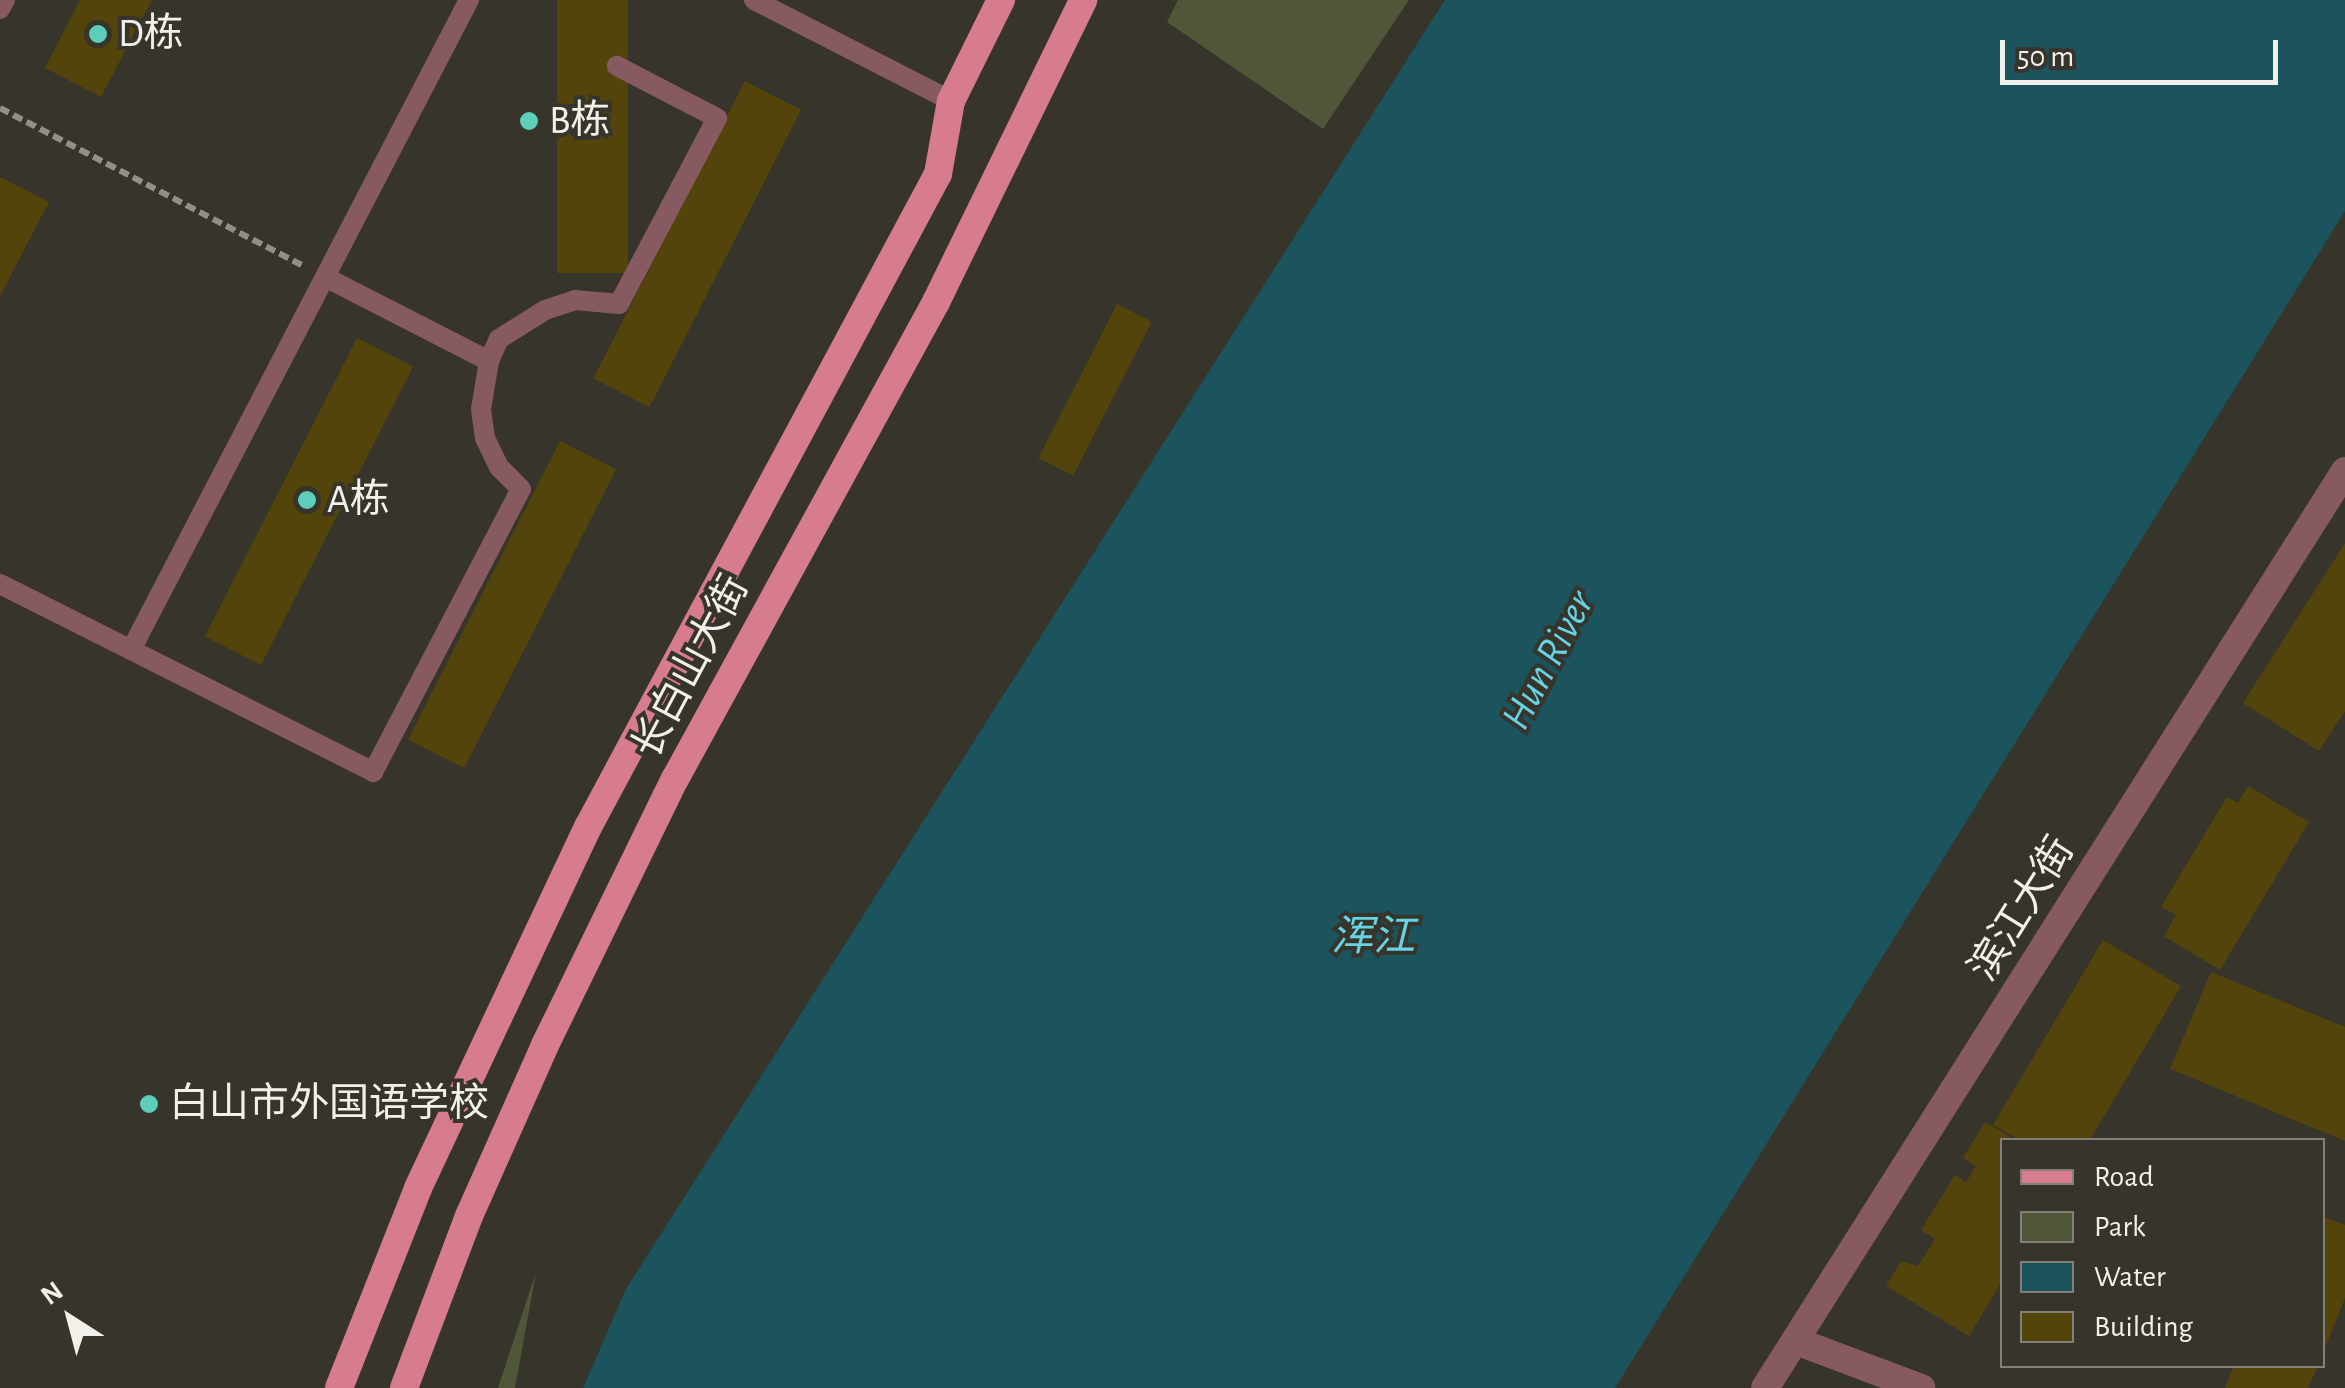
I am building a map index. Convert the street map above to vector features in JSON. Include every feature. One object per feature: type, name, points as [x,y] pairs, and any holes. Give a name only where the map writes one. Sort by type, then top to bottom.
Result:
[{"type":"main road","name":"长白山大街","points":[[339,1388],[418,1188],[588,827],[938,174],[950,101],[1001,0]]},
{"type":"main road","name":"长白山大街","points":[[404,1388],[468,1216],[675,779],[936,302],[1083,0]]},
{"type":"street","name":"滨江大街","points":[[1766,1388],[2345,472]]},
{"type":"street","points":[[1796,1340],[1920,1388]]},
{"type":"lane","points":[[0,9],[4,0]]},
{"type":"lane","points":[[131,650],[469,0]]},
{"type":"lane","points":[[754,0],[950,101]]},
{"type":"lane","points":[[0,584],[374,772],[521,489],[499,467],[485,438],[481,408],[489,361],[499,339],[546,310],[576,300],[619,304],[717,118],[617,66]]},
{"type":"lane","points":[[325,277],[489,361]]},
{"type":"path","points":[[0,108],[325,277]]},
{"type":"green space","points":[[1178,0],[1409,0],[1323,129],[1167,22]]},
{"type":"green space","points":[[536,1272],[515,1388],[498,1388]]},
{"type":"water","name":"浑江","points":[[1445,0],[2345,0],[2345,211],[1615,1388],[583,1388],[626,1289]]},
{"type":"building","name":"D栋","points":[[80,0],[152,0],[101,97],[45,68]]},
{"type":"building","points":[[557,0],[628,0],[628,273],[557,273]]},
{"type":"building","points":[[745,81],[801,110],[650,407],[593,379]]},
{"type":"building","points":[[0,177],[49,202],[0,296]]},
{"type":"building","points":[[1117,304],[1152,322],[1073,476],[1038,458]]},
{"type":"building","name":"A栋","points":[[357,338],[413,367],[261,665],[205,636]]},
{"type":"building","points":[[560,441],[616,470],[464,768],[408,739]]},
{"type":"building","points":[[2345,543],[2345,711],[2319,751],[2243,703]]},
{"type":"building","points":[[2248,786],[2309,822],[2220,970],[2164,936],[2176,915],[2161,907],[2227,797],[2238,803]]},
{"type":"building","points":[[2103,940],[2181,986],[2091,1138],[2016,1138],[1993,1125]]},
{"type":"building","points":[[2211,972],[2345,1027],[2345,1141],[2170,1069]]},
{"type":"building","points":[[1985,1122],[2013,1138],[2000,1138],[2000,1284],[1969,1336],[1886,1286],[1901,1261],[1918,1266],[1935,1239],[1921,1230],[1955,1175],[1966,1182],[1976,1166],[1963,1158]]},
{"type":"building","points":[[2325,1217],[2345,1225],[2345,1298],[2325,1348]]},
{"type":"building","points":[[2233,1368],[2317,1368],[2308,1388],[2225,1388]]},
{"type":"place","name":"D栋","points":[[98,34]]},
{"type":"place","name":"B栋","points":[[529,121]]},
{"type":"place","name":"A栋","points":[[307,500]]},
{"type":"place","name":"白山市外国语学校","points":[[149,1104]]},
{"type":"water label","name":"Hun River","points":[[1548,660]]}]
